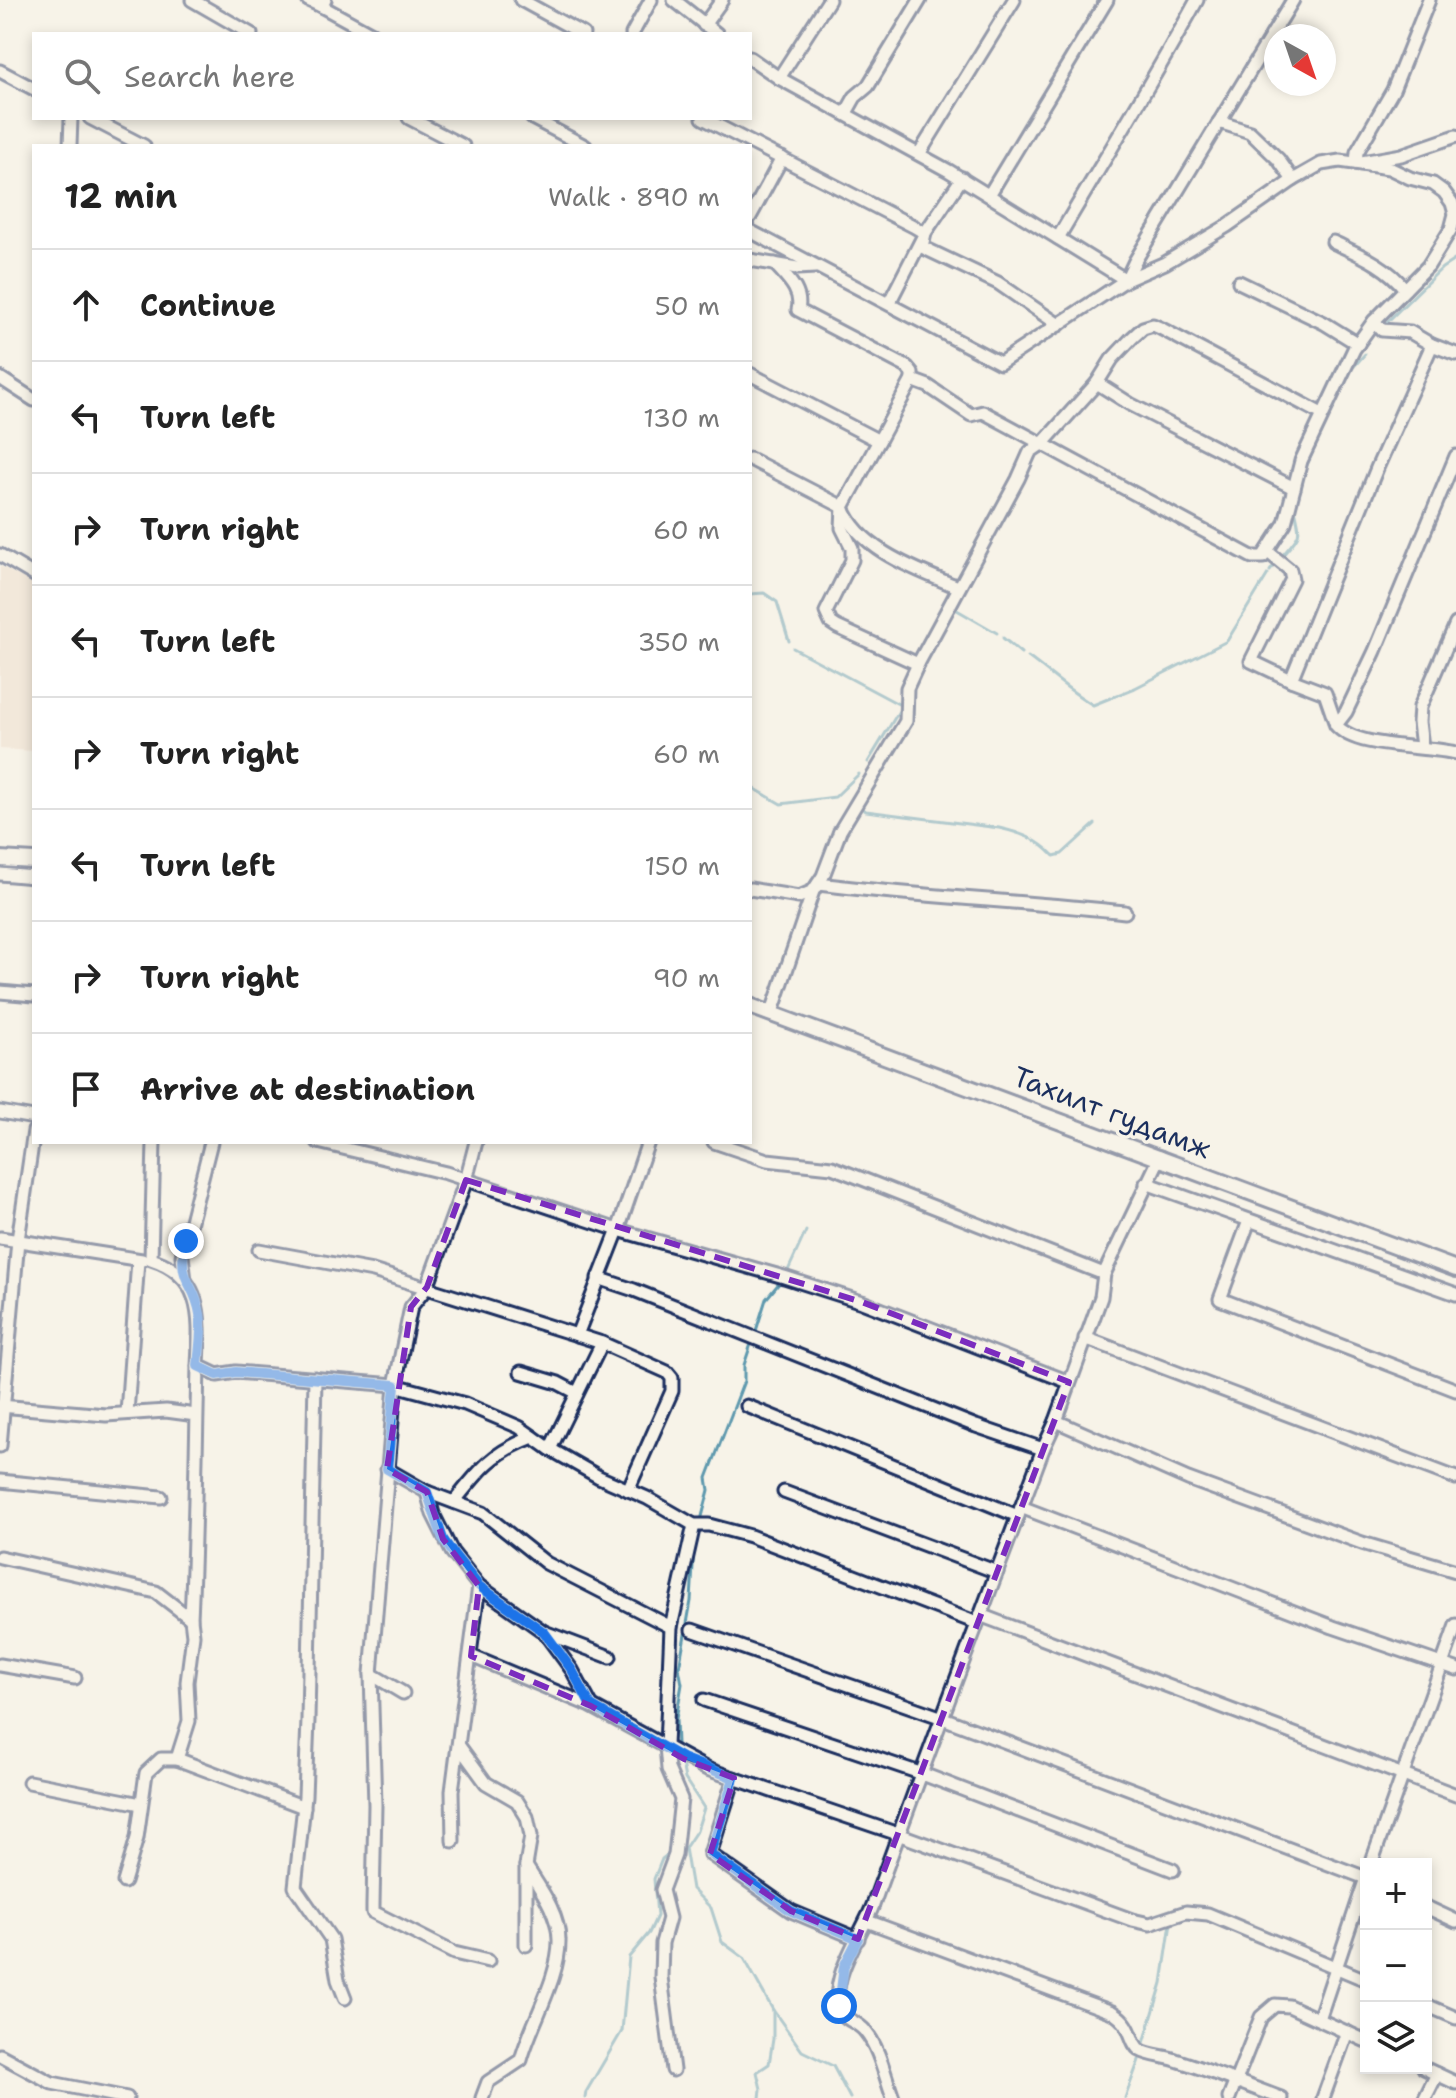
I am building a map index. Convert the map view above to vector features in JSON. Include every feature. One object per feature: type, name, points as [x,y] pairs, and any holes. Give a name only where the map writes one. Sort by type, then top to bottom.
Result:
[{"type":"main road","points":[[0,859],[32,861]]},
{"type":"main road","name":"Тахилт гудамж","points":[[752,1007],[1456,1269]]},
{"type":"street","points":[[192,0],[248,32]]},
{"type":"street","points":[[308,0],[323,3],[369,32]]},
{"type":"street","points":[[521,0],[579,32]]},
{"type":"street","points":[[633,32],[651,0]]},
{"type":"street","points":[[674,0],[714,32]]},
{"type":"street","points":[[704,25],[722,0]]},
{"type":"street","points":[[779,78],[829,0]]},
{"type":"street","points":[[846,113],[855,97],[868,86],[920,0]]},
{"type":"street","points":[[919,154],[1014,0]]},
{"type":"street","points":[[989,195],[1107,0]]},
{"type":"street","points":[[1058,238],[1156,76],[1197,0]]},
{"type":"street","points":[[1126,280],[1293,0]]},
{"type":"street","points":[[1356,163],[1357,152],[1393,90],[1429,0]]},
{"type":"street","points":[[752,59],[779,78],[962,178],[1126,280]]},
{"type":"street","points":[[0,71],[32,88]]},
{"type":"street","points":[[70,144],[71,120]]},
{"type":"street","points":[[94,120],[140,144]]},
{"type":"street","points":[[413,120],[459,144]]},
{"type":"street","points":[[536,120],[581,144]]},
{"type":"street","points":[[707,120],[860,196],[925,233]]},
{"type":"street","points":[[1219,122],[1250,132],[1278,159],[1293,180]]},
{"type":"street","points":[[1356,163],[1401,155],[1456,136]]},
{"type":"street","points":[[1401,155],[1396,161],[1398,169],[1410,178]]},
{"type":"street","points":[[752,213],[782,158]]},
{"type":"street","points":[[752,232],[1000,363],[1126,280],[1165,263],[1321,164],[1340,161],[1389,168],[1433,184],[1452,203],[1455,214],[1451,229],[1428,266],[1374,321],[1358,344],[1301,461],[1285,523],[1268,552],[1258,558],[1085,469],[983,412],[971,415],[928,386],[912,380]]},
{"type":"street","points":[[889,303],[925,233],[962,178]]},
{"type":"street","points":[[925,233],[922,247],[998,283],[1059,325]]},
{"type":"street","points":[[1333,242],[1380,265],[1405,289]]},
{"type":"street","points":[[1439,249],[1456,242]]},
{"type":"street","points":[[752,260],[797,268],[815,267]]},
{"type":"street","points":[[775,264],[797,291],[800,301],[798,310],[907,367],[912,373],[912,380],[843,507],[842,528],[853,554],[827,606],[827,617],[837,627],[918,664]]},
{"type":"street","points":[[1239,282],[1324,323],[1358,344]]},
{"type":"street","points":[[1374,321],[1382,330],[1410,332],[1456,354]]},
{"type":"street","points":[[772,1012],[815,888],[840,831],[906,721],[907,688],[958,587],[1030,452],[1043,443],[1097,383],[1112,359],[1143,328],[1153,325],[1322,414]]},
{"type":"street","points":[[1291,680],[1377,468],[1432,345]]},
{"type":"street","points":[[752,375],[879,441]]},
{"type":"street","points":[[0,378],[32,396]]},
{"type":"street","points":[[1097,383],[1144,412],[1294,488]]},
{"type":"street","points":[[1336,725],[1362,681],[1456,456]]},
{"type":"street","points":[[752,460],[843,507],[848,523],[867,541],[914,569],[958,587]]},
{"type":"street","points":[[1268,552],[1290,570],[1292,579],[1251,661],[1325,693],[1336,725],[1350,738],[1456,753]]},
{"type":"street","points":[[0,555],[32,574]]},
{"type":"street","points":[[1422,747],[1420,707],[1456,624]]},
{"type":"street","points":[[0,874],[32,877]]},
{"type":"street","points":[[752,889],[799,897],[815,888],[1045,903],[1125,912]]},
{"type":"street","points":[[0,992],[32,995]]},
{"type":"street","points":[[0,1112],[32,1118]]},
{"type":"street","points":[[0,1446],[5,1325],[32,1144]]},
{"type":"street","points":[[151,1259],[154,1144]]},
{"type":"street","points":[[177,1759],[189,1721],[187,1682],[193,1635],[200,1314],[185,1281],[182,1256],[210,1144]]},
{"type":"street","points":[[326,1144],[466,1180],[618,1230],[784,1277],[862,1302],[1069,1382]]},
{"type":"street","points":[[475,1144],[466,1180],[427,1287],[411,1307],[395,1385],[371,1674],[375,1805],[373,1912],[454,1953],[488,1961]]},
{"type":"street","points":[[577,1335],[647,1144]]},
{"type":"street","points":[[720,1144],[767,1160],[832,1167],[1104,1274]]},
{"type":"street","points":[[893,2098],[865,2030],[845,2017],[839,2006],[844,1966],[867,1921],[940,1717],[1056,1421],[1101,1297],[1104,1274],[1160,1157]]},
{"type":"street","points":[[1146,1183],[1456,1294]]},
{"type":"street","points":[[1249,1221],[1220,1299],[1456,1390]]},
{"type":"street","points":[[0,1238],[138,1260],[151,1259],[167,1264],[185,1281]]},
{"type":"street","points":[[259,1250],[373,1271],[427,1287],[602,1343],[667,1372],[672,1378],[672,1391],[628,1490]]},
{"type":"street","points":[[127,1413],[138,1260]]},
{"type":"street","points":[[598,1278],[976,1426],[1043,1449]]},
{"type":"street","points":[[1085,1338],[1456,1478]]},
{"type":"street","points":[[550,1449],[602,1343]]},
{"type":"street","points":[[198,1366],[217,1375],[236,1372],[395,1385],[465,1404],[519,1427],[599,1477],[647,1498],[694,1525],[709,1525],[750,1536],[1456,1795]]},
{"type":"street","points":[[521,1372],[558,1383],[577,1393]]},
{"type":"street","points":[[315,1378],[308,1720],[304,1807],[295,1887],[331,1939],[338,1980],[345,1998]]},
{"type":"street","points":[[747,1406],[1020,1511],[1333,1627],[1456,1669]]},
{"type":"street","points":[[2,1407],[106,1415],[166,1411],[196,1415]]},
{"type":"street","points":[[1056,1421],[1188,1479],[1362,1543],[1456,1571]]},
{"type":"street","points":[[454,1502],[477,1472],[497,1454],[507,1446],[533,1437]]},
{"type":"street","points":[[387,1469],[427,1492],[483,1513],[546,1563],[671,1627]]},
{"type":"street","points":[[0,1481],[161,1497]]},
{"type":"street","points":[[427,1492],[443,1539],[479,1586],[544,1632],[610,1657]]},
{"type":"street","points":[[784,1492],[997,1572]]},
{"type":"street","points":[[673,2070],[661,1977],[662,1943],[669,1918],[662,1890],[675,1855],[681,1799],[668,1769],[666,1746],[671,1627],[694,1525]]},
{"type":"street","points":[[0,1557],[156,1592],[191,1619]]},
{"type":"street","points":[[453,1841],[452,1791],[479,1586]]},
{"type":"street","points":[[1373,1858],[1456,1625]]},
{"type":"street","points":[[692,1630],[940,1717],[1360,1876]]},
{"type":"street","points":[[544,1632],[572,1670],[591,1706]]},
{"type":"street","points":[[471,1656],[591,1706],[695,1764],[1132,1920],[1150,1924],[1186,1912],[1208,1914],[1360,1978]]},
{"type":"street","points":[[0,1665],[75,1678]]},
{"type":"street","points":[[371,1674],[403,1693]]},
{"type":"street","points":[[704,1700],[920,1773],[1173,1870]]},
{"type":"street","points":[[458,1745],[486,1783],[517,1801],[527,1817],[531,1836],[526,1866],[526,1945]]},
{"type":"street","points":[[124,1882],[137,1838],[146,1773],[161,1759],[177,1759],[304,1807]]},
{"type":"street","points":[[734,1778],[710,1854],[791,1911],[858,1939]]},
{"type":"street","points":[[29,1782],[141,1804]]},
{"type":"street","points":[[482,2098],[488,2082],[521,2060],[551,1981],[559,1939],[550,1904],[526,1866]]},
{"type":"street","points":[[1319,2019],[1360,1896]]},
{"type":"street","points":[[1432,1910],[1456,1921]]},
{"type":"street","points":[[867,1921],[1112,2012],[1123,2019],[1137,2047],[1144,2052],[1174,2059],[1281,2098]]},
{"type":"street","points":[[1229,2098],[1261,2017],[1267,2010],[1281,2004],[1360,2038]]},
{"type":"street","points":[[1432,2008],[1456,2018]]},
{"type":"street","points":[[1323,2098],[1347,2032]]},
{"type":"street","points":[[0,2055],[52,2083],[127,2098]]},
{"type":"street","points":[[1432,2072],[1456,2083]]},
{"type":"street","points":[[1425,2098],[1437,2074]]},
{"type":"highlighted area","points":[[466,1180],[862,1302],[1069,1382],[858,1939],[791,1911],[710,1854],[734,1778],[684,1759],[591,1706],[471,1656],[479,1586],[443,1539],[427,1492],[387,1469],[411,1307],[427,1287]]},
{"type":"shaded area","points":[[0,566],[32,583],[32,751],[0,749]]},
{"type":"waterway","points":[[1385,324],[1442,268],[1456,259]]},
{"type":"waterway","points":[[1349,372],[1365,354]]},
{"type":"waterway","points":[[1303,474],[1334,404]]},
{"type":"waterway","points":[[1281,557],[1298,534],[1294,505]]},
{"type":"waterway","points":[[1270,571],[1276,563]]},
{"type":"waterway","points":[[1028,657],[1093,705],[1135,688],[1227,641],[1268,574]]},
{"type":"waterway","points":[[752,594],[764,593],[777,602],[789,641]]},
{"type":"waterway","points":[[957,610],[997,633]]},
{"type":"waterway","points":[[1003,638],[1021,653]]},
{"type":"waterway","points":[[793,648],[902,706],[868,762]]},
{"type":"waterway","points":[[752,787],[781,804],[835,797],[859,774]]},
{"type":"waterway","points":[[861,808],[999,828],[1035,841],[1054,856],[1062,854],[1095,824]]},
{"type":"waterway","points":[[786,1275],[806,1231]]},
{"type":"waterway","points":[[755,1334],[766,1299],[781,1281]]},
{"type":"waterway","points":[[677,1744],[676,1719],[682,1684],[679,1668],[691,1601],[694,1547],[709,1490],[707,1478],[744,1381],[744,1365],[752,1341]]},
{"type":"waterway","points":[[677,1848],[685,1848],[697,1830],[704,1808],[685,1779],[682,1763]]},
{"type":"waterway","points":[[685,1848],[692,1889],[711,1908],[722,1942],[744,1958],[773,2010],[769,2064],[757,2072],[760,2098]]},
{"type":"waterway","points":[[585,2098],[622,2031],[629,1957],[649,1933],[657,1916],[654,1879],[662,1859],[671,1852]]},
{"type":"waterway","points":[[1144,2043],[1162,1983],[1171,1923]]},
{"type":"waterway","points":[[773,2010],[802,2051],[833,2066],[850,2098]]},
{"type":"waterway","points":[[1125,2098],[1139,2060]]},
{"type":"route","points":[[186,1241],[182,1256],[185,1281],[200,1314],[198,1366],[217,1375],[236,1372],[395,1385],[387,1469],[427,1492],[443,1539],[452,1552],[479,1586],[544,1632],[572,1670],[591,1706],[684,1759],[734,1778],[710,1854],[791,1911],[858,1939],[844,1966],[839,2006]]}]
